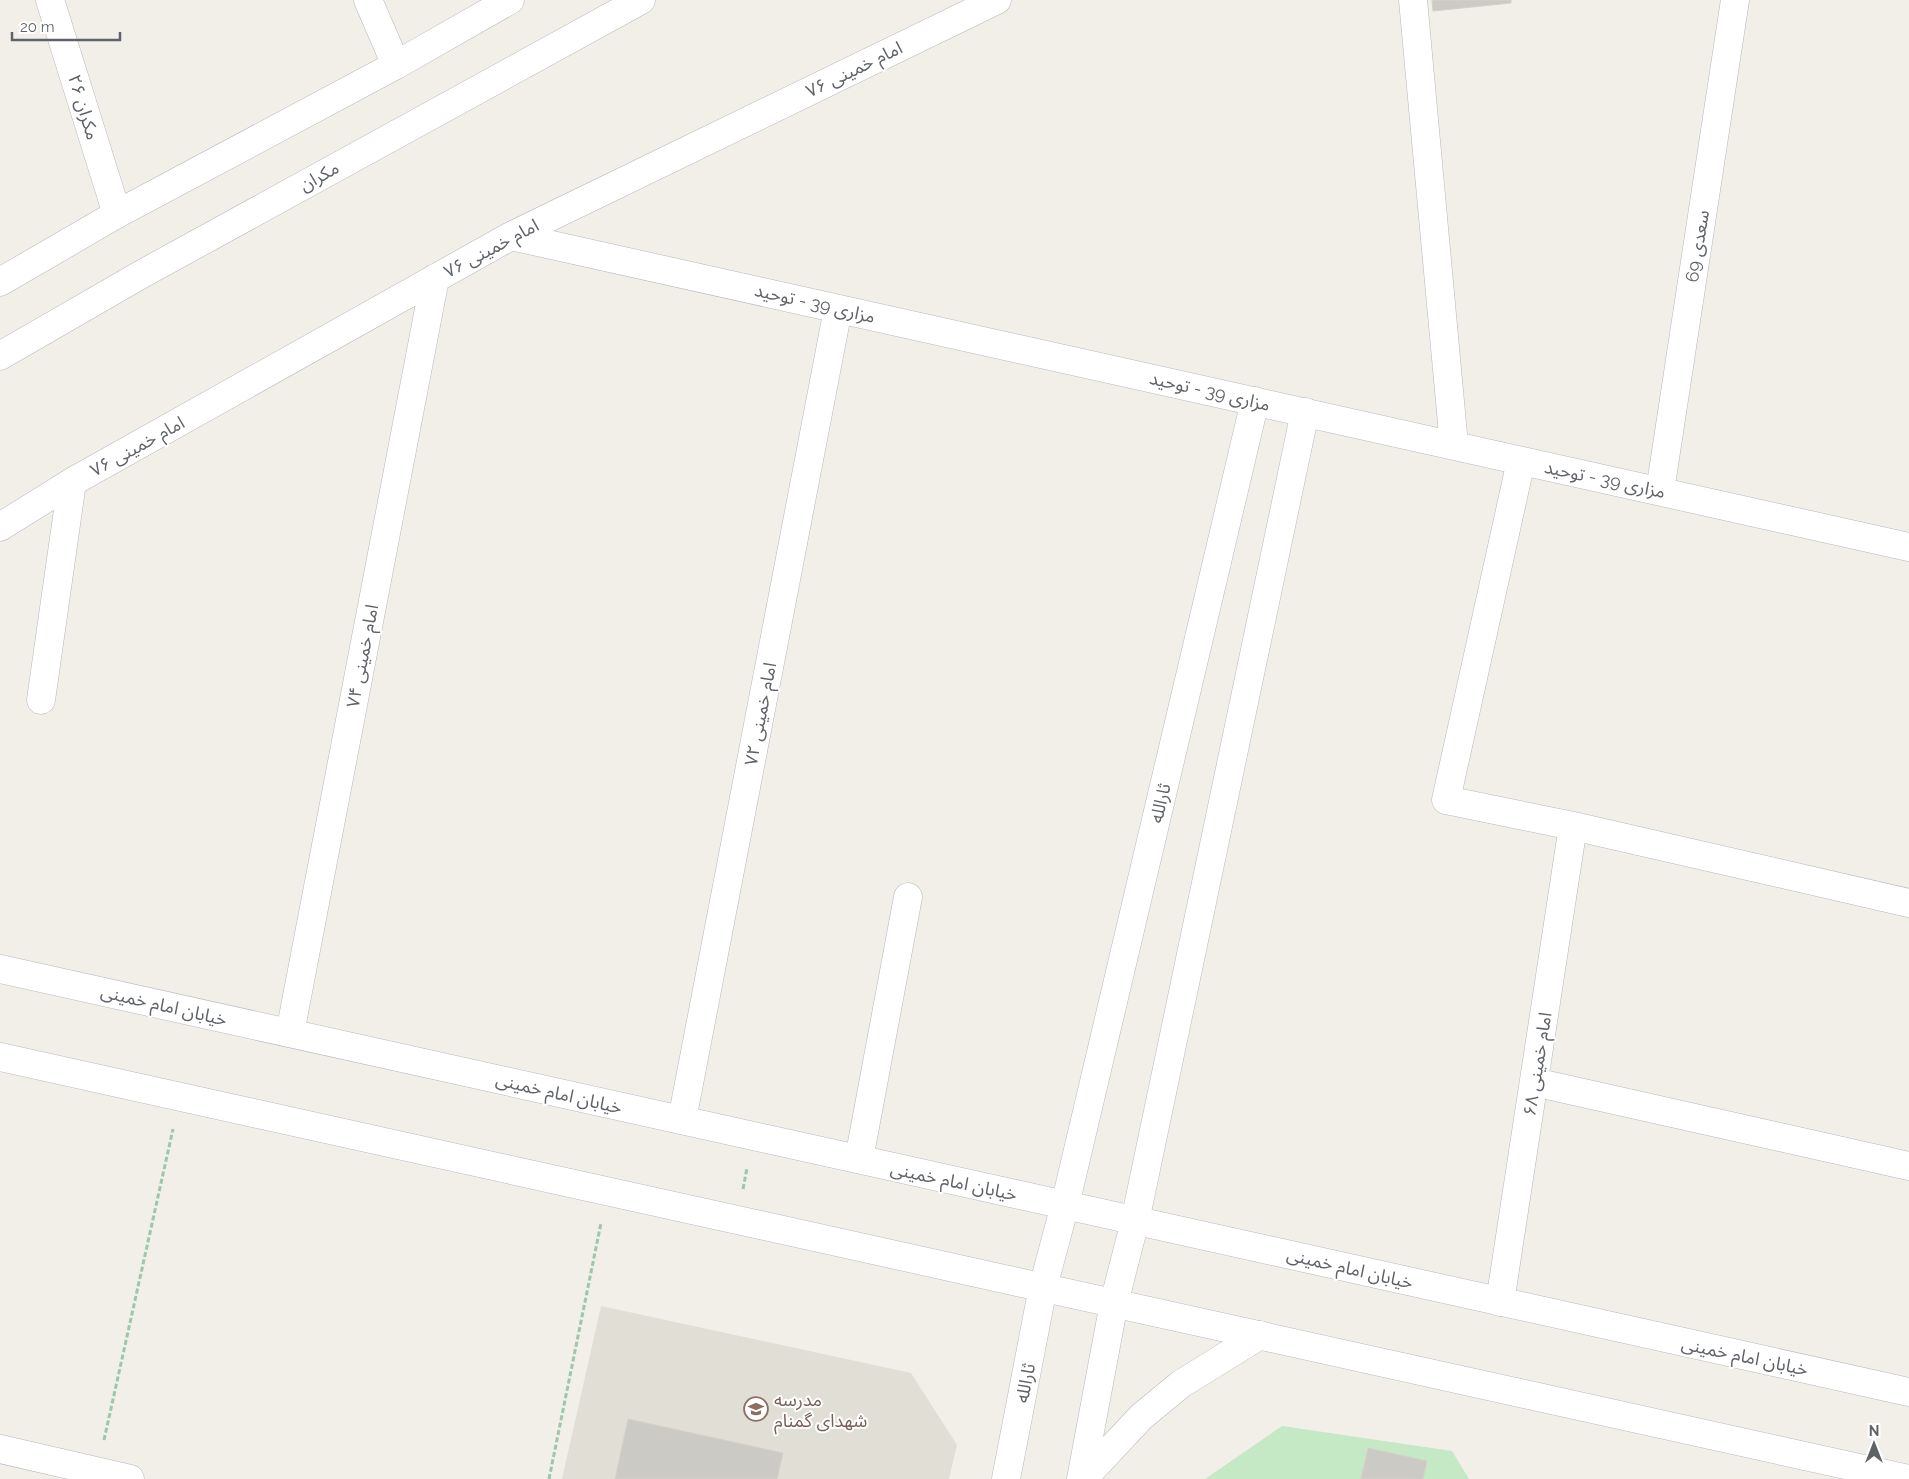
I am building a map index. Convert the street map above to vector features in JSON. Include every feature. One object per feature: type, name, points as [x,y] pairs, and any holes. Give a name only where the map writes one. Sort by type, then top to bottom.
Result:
[{"type":"street","name":"مکران ۲۶","points":[[50,0],[117,214]]},
{"type":"street","points":[[368,0],[396,65]]},
{"type":"street","points":[[0,282],[117,214],[396,65],[510,0]]},
{"type":"street","name":"مکران","points":[[0,356],[142,274],[641,0]]},
{"type":"street","name":"امام خمینی ۷۶","points":[[0,527],[72,482],[511,236],[997,0]]},
{"type":"street","points":[[1413,0],[1454,446]]},
{"type":"street","name":"سعدی 69","points":[[1660,491],[1735,0]]},
{"type":"street","name":"مزاری 39 - توحید","points":[[511,236],[1909,547]]},
{"type":"street","name":"امام خمینی ۷۴","points":[[290,1033],[435,278]]},
{"type":"street","name":"امام خمینی ۷۲","points":[[682,1120],[838,308]]},
{"type":"street","name":"ثارالله","points":[[1006,1479],[1043,1287],[1065,1205],[1255,401]]},
{"type":"street","points":[[1082,1479],[1114,1303],[1135,1220],[1305,412]]},
{"type":"street","points":[[1522,461],[1446,800],[1573,826],[1909,903]]},
{"type":"street","points":[[40,700],[72,482]]},
{"type":"street","name":"امام خمینی ۶۸","points":[[1500,1302],[1573,826]]},
{"type":"street","points":[[858,1160],[908,897]]},
{"type":"street","name":"خیابان امام خمینی","points":[[0,969],[1909,1392]]},
{"type":"street","points":[[0,1057],[1909,1479]]},
{"type":"street","points":[[1534,1082],[1909,1166]]},
{"type":"street","points":[[1082,1479],[1141,1417],[1174,1390],[1260,1335]]},
{"type":"street","points":[[0,1449],[130,1479]]},
{"type":"path","points":[[97,1471],[181,1097]]},
{"type":"path","points":[[736,1219],[754,1136]]},
{"type":"path","points":[[548,1479],[608,1191]]},
{"type":"shaded area","name":"مدرسه شهدای گمنام","points":[[601,1306],[911,1373],[957,1445],[949,1479],[562,1479]]},
{"type":"green space","points":[[1282,1426],[1452,1451],[1469,1479],[1205,1479]]},
{"type":"building","points":[[1432,0],[1511,0],[1511,3],[1433,11]]},
{"type":"building","points":[[628,1419],[783,1453],[777,1479],[615,1479]]},
{"type":"building","points":[[1368,1448],[1427,1461],[1423,1479],[1361,1479]]},
{"type":"place","name":"مدرسه شهدای گمنام","points":[[756,1409]]}]
